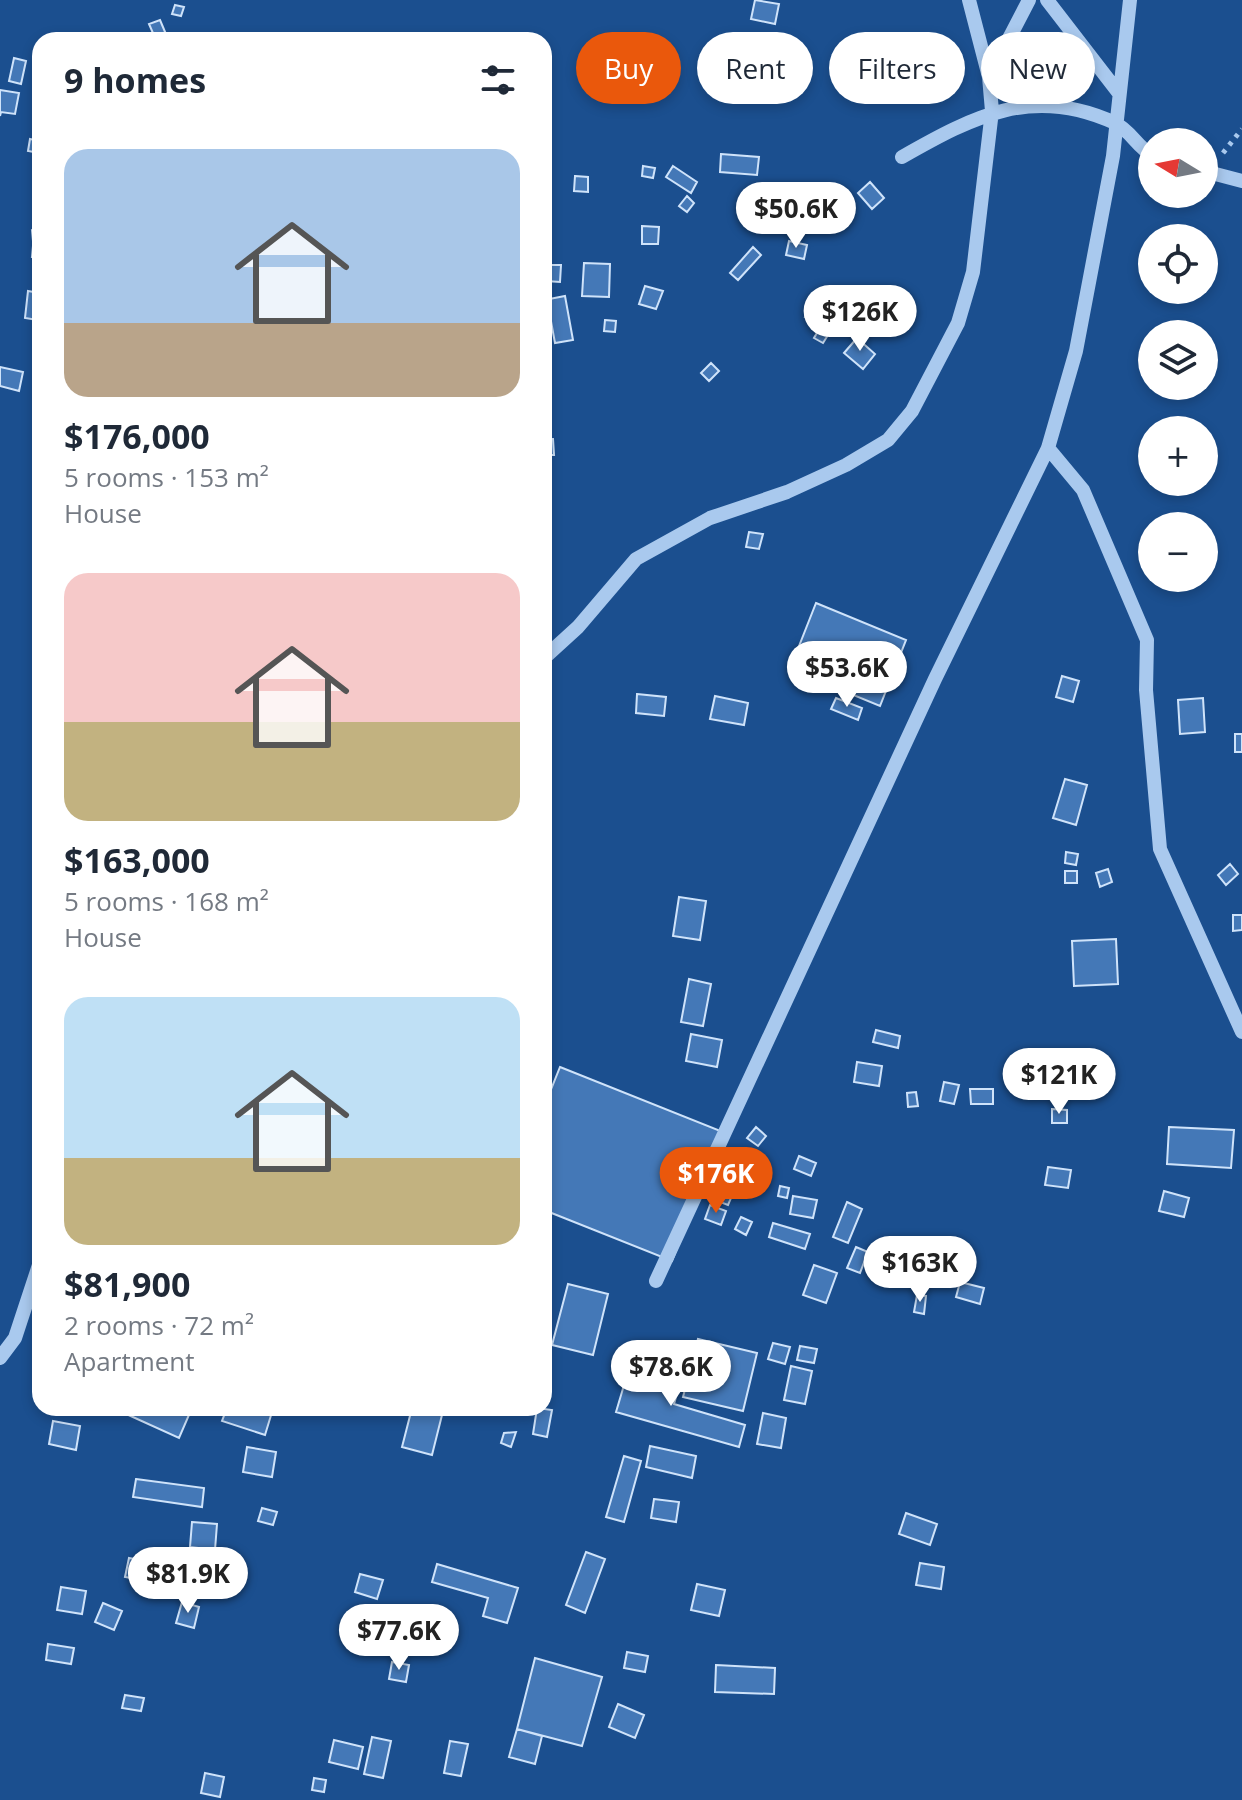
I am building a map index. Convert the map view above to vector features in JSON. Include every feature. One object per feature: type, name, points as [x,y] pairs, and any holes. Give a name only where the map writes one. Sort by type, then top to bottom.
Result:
[{"type":"street","points":[[969,0],[981,46]]},
{"type":"street","points":[[1012,32],[1029,0]]},
{"type":"street","points":[[1047,0],[1118,92]]},
{"type":"street","points":[[656,1281],[935,679],[1048,448],[1076,351],[1118,124],[1118,92],[1130,0]]},
{"type":"street","points":[[552,651],[578,627],[636,559],[710,518],[787,492],[846,465],[888,440],[912,411],[958,323],[973,272],[991,104]]},
{"type":"street","points":[[902,157],[992,111],[1035,105],[1072,109],[1118,124],[1138,142]]},
{"type":"street","points":[[1218,175],[1242,181]]},
{"type":"street","points":[[1048,448],[1083,490],[1147,640],[1146,690],[1160,849],[1242,1032]]},
{"type":"street","points":[[0,1358],[15,1338],[32,1286]]},
{"type":"path","points":[[1218,158],[1242,129]]},
{"type":"building","points":[[755,0],[779,4],[775,24],[751,19]]},
{"type":"building","points":[[175,5],[184,7],[181,16],[172,14]]},
{"type":"building","points":[[160,20],[165,32],[152,32],[149,24]]},
{"type":"building","points":[[14,58],[26,61],[21,84],[9,81]]},
{"type":"building","points":[[0,90],[19,93],[15,114],[1,112],[0,116]]},
{"type":"building","points":[[721,154],[759,157],[757,175],[720,172]]},
{"type":"building","points":[[643,166],[655,168],[653,178],[642,176]]},
{"type":"building","points":[[673,166],[697,182],[691,193],[666,177]]},
{"type":"building","points":[[575,176],[588,177],[588,192],[574,191]]},
{"type":"building","points":[[870,182],[884,198],[872,209],[858,193]]},
{"type":"building","points":[[687,196],[694,203],[687,212],[679,206]]},
{"type":"building","points":[[642,226],[659,227],[658,244],[642,244]]},
{"type":"building","points":[[789,241],[807,245],[804,259],[786,255]]},
{"type":"building","points":[[753,247],[761,255],[738,280],[730,273]]},
{"type":"building","points":[[584,263],[610,264],[609,297],[582,296]]},
{"type":"building","points":[[552,265],[561,265],[560,282],[552,281]]},
{"type":"building","points":[[645,286],[663,291],[656,309],[639,304]]},
{"type":"building","points":[[28,291],[32,292],[32,319],[25,318]]},
{"type":"building","points":[[565,296],[573,340],[555,343],[552,298]]},
{"type":"building","points":[[812,305],[824,311],[817,323],[805,317]]},
{"type":"building","points":[[826,318],[835,324],[823,343],[814,338]]},
{"type":"building","points":[[605,320],[616,321],[615,332],[604,331]]},
{"type":"building","points":[[857,338],[875,354],[863,369],[844,353]]},
{"type":"building","points":[[711,363],[719,371],[709,381],[701,373]]},
{"type":"building","points":[[0,367],[23,372],[19,391],[0,386]]},
{"type":"building","points":[[749,532],[763,534],[759,549],[746,547]]},
{"type":"building","points":[[816,603],[906,640],[880,706],[790,669]]},
{"type":"building","points":[[1062,676],[1079,681],[1073,702],[1056,697]]},
{"type":"building","points":[[637,694],[666,697],[664,716],[636,713]]},
{"type":"building","points":[[715,696],[748,703],[744,725],[710,719]]},
{"type":"building","points":[[836,698],[862,708],[858,720],[831,709]]},
{"type":"building","points":[[1203,698],[1205,732],[1180,734],[1178,700]]},
{"type":"building","points":[[1235,734],[1242,734],[1242,752],[1235,752]]},
{"type":"building","points":[[1065,779],[1087,785],[1076,825],[1053,818]]},
{"type":"building","points":[[1066,852],[1078,854],[1076,865],[1065,863]]},
{"type":"building","points":[[1230,864],[1238,874],[1226,885],[1218,875]]},
{"type":"building","points":[[1108,869],[1112,882],[1100,887],[1096,873]]},
{"type":"building","points":[[1065,871],[1077,871],[1077,883],[1065,883]]},
{"type":"building","points":[[679,897],[706,901],[700,940],[673,936]]},
{"type":"building","points":[[1233,915],[1242,915],[1242,930],[1233,931]]},
{"type":"building","points":[[1116,939],[1118,984],[1074,986],[1072,941]]},
{"type":"building","points":[[689,979],[711,984],[703,1026],[681,1022]]},
{"type":"building","points":[[876,1030],[900,1036],[898,1048],[873,1042]]},
{"type":"building","points":[[691,1034],[722,1040],[717,1067],[686,1061]]},
{"type":"building","points":[[857,1062],[882,1066],[879,1086],[854,1082]]},
{"type":"building","points":[[1040,1065],[1042,1077],[1021,1081],[1018,1070]]},
{"type":"building","points":[[560,1067],[723,1132],[672,1261],[552,1213],[552,1087]]},
{"type":"building","points":[[944,1082],[959,1085],[954,1104],[940,1101]]},
{"type":"building","points":[[970,1089],[993,1089],[993,1104],[971,1104]]},
{"type":"building","points":[[916,1092],[918,1106],[908,1107],[907,1093]]},
{"type":"building","points":[[1052,1109],[1067,1110],[1067,1123],[1052,1123]]},
{"type":"building","points":[[756,1127],[766,1136],[758,1146],[747,1138]]},
{"type":"building","points":[[1169,1127],[1234,1130],[1231,1168],[1167,1164]]},
{"type":"building","points":[[799,1156],[816,1163],[811,1176],[794,1169]]},
{"type":"building","points":[[1048,1167],[1071,1170],[1068,1188],[1045,1185]]},
{"type":"building","points":[[724,1171],[740,1177],[728,1205],[712,1199]]},
{"type":"building","points":[[780,1186],[789,1188],[787,1198],[778,1196]]},
{"type":"building","points":[[1164,1191],[1189,1198],[1184,1217],[1159,1211]]},
{"type":"building","points":[[793,1196],[817,1200],[813,1218],[790,1214]]},
{"type":"building","points":[[847,1202],[862,1209],[848,1243],[833,1237]]},
{"type":"building","points":[[710,1205],[726,1211],[721,1225],[705,1219]]},
{"type":"building","points":[[741,1217],[752,1222],[746,1235],[735,1229]]},
{"type":"building","points":[[773,1223],[810,1234],[805,1249],[769,1237]]},
{"type":"building","points":[[856,1247],[868,1252],[860,1273],[847,1268]]},
{"type":"building","points":[[918,1257],[947,1264],[943,1279],[914,1272]]},
{"type":"building","points":[[814,1265],[837,1273],[826,1303],[803,1295]]},
{"type":"building","points":[[960,1282],[984,1288],[980,1304],[956,1297]]},
{"type":"building","points":[[568,1284],[608,1294],[593,1355],[552,1345]]},
{"type":"building","points":[[917,1295],[926,1296],[924,1314],[914,1312]]},
{"type":"building","points":[[698,1339],[757,1353],[743,1411],[683,1397]]},
{"type":"building","points":[[773,1343],[790,1347],[785,1364],[768,1359]]},
{"type":"building","points":[[800,1346],[817,1349],[814,1363],[797,1360]]},
{"type":"building","points":[[630,1365],[681,1380],[674,1404],[745,1425],[739,1447],[616,1412]]},
{"type":"building","points":[[791,1366],[812,1371],[805,1404],[784,1400]]},
{"type":"building","points":[[763,1413],[786,1418],[781,1448],[757,1444]]},
{"type":"building","points":[[131,1416],[189,1416],[179,1438]]},
{"type":"building","points":[[224,1416],[271,1416],[265,1435],[222,1421]]},
{"type":"building","points":[[410,1416],[442,1416],[432,1455],[402,1447]]},
{"type":"building","points":[[536,1416],[551,1416],[547,1437],[533,1434]]},
{"type":"building","points":[[53,1421],[80,1426],[76,1450],[49,1444]]},
{"type":"building","points":[[516,1432],[511,1447],[501,1443],[504,1433]]},
{"type":"building","points":[[650,1446],[696,1456],[692,1478],[646,1467]]},
{"type":"building","points":[[247,1447],[276,1452],[272,1477],[243,1472]]},
{"type":"building","points":[[624,1456],[641,1461],[624,1522],[606,1517]]},
{"type":"building","points":[[136,1479],[204,1488],[202,1507],[133,1497]]},
{"type":"building","points":[[654,1499],[679,1502],[676,1522],[651,1518]]},
{"type":"building","points":[[262,1508],[277,1512],[273,1525],[258,1521]]},
{"type":"building","points":[[906,1513],[937,1524],[930,1545],[899,1534]]},
{"type":"building","points":[[192,1522],[217,1524],[215,1550],[190,1547]]},
{"type":"building","points":[[586,1552],[605,1559],[585,1613],[566,1605]]},
{"type":"building","points":[[129,1558],[152,1562],[148,1581],[125,1577]]},
{"type":"building","points":[[920,1563],[944,1567],[941,1589],[916,1585]]},
{"type":"building","points":[[437,1564],[518,1588],[507,1623],[483,1616],[488,1598],[432,1582]]},
{"type":"building","points":[[360,1574],[383,1580],[377,1599],[355,1592]]},
{"type":"building","points":[[697,1584],[725,1590],[719,1616],[691,1610]]},
{"type":"building","points":[[61,1587],[86,1591],[82,1614],[57,1610]]},
{"type":"building","points":[[182,1602],[199,1607],[194,1628],[176,1623]]},
{"type":"building","points":[[103,1603],[122,1611],[114,1630],[95,1622]]},
{"type":"building","points":[[48,1644],[74,1648],[71,1664],[46,1660]]},
{"type":"building","points":[[627,1652],[648,1656],[645,1672],[624,1668]]},
{"type":"building","points":[[535,1658],[602,1677],[582,1746],[517,1729]]},
{"type":"building","points":[[392,1662],[409,1665],[406,1682],[389,1679]]},
{"type":"building","points":[[716,1665],[775,1668],[774,1694],[715,1692]]},
{"type":"building","points":[[125,1695],[144,1698],[141,1711],[122,1708]]},
{"type":"building","points":[[618,1704],[644,1715],[635,1738],[609,1727]]},
{"type":"building","points":[[517,1729],[542,1736],[535,1764],[509,1757]]},
{"type":"building","points":[[372,1737],[391,1741],[383,1778],[364,1774]]},
{"type":"building","points":[[334,1740],[363,1747],[358,1769],[329,1762]]},
{"type":"building","points":[[450,1741],[468,1744],[461,1776],[444,1773]]},
{"type":"building","points":[[205,1773],[224,1777],[220,1797],[201,1793]]},
{"type":"building","points":[[314,1778],[326,1780],[324,1792],[312,1790]]}]
